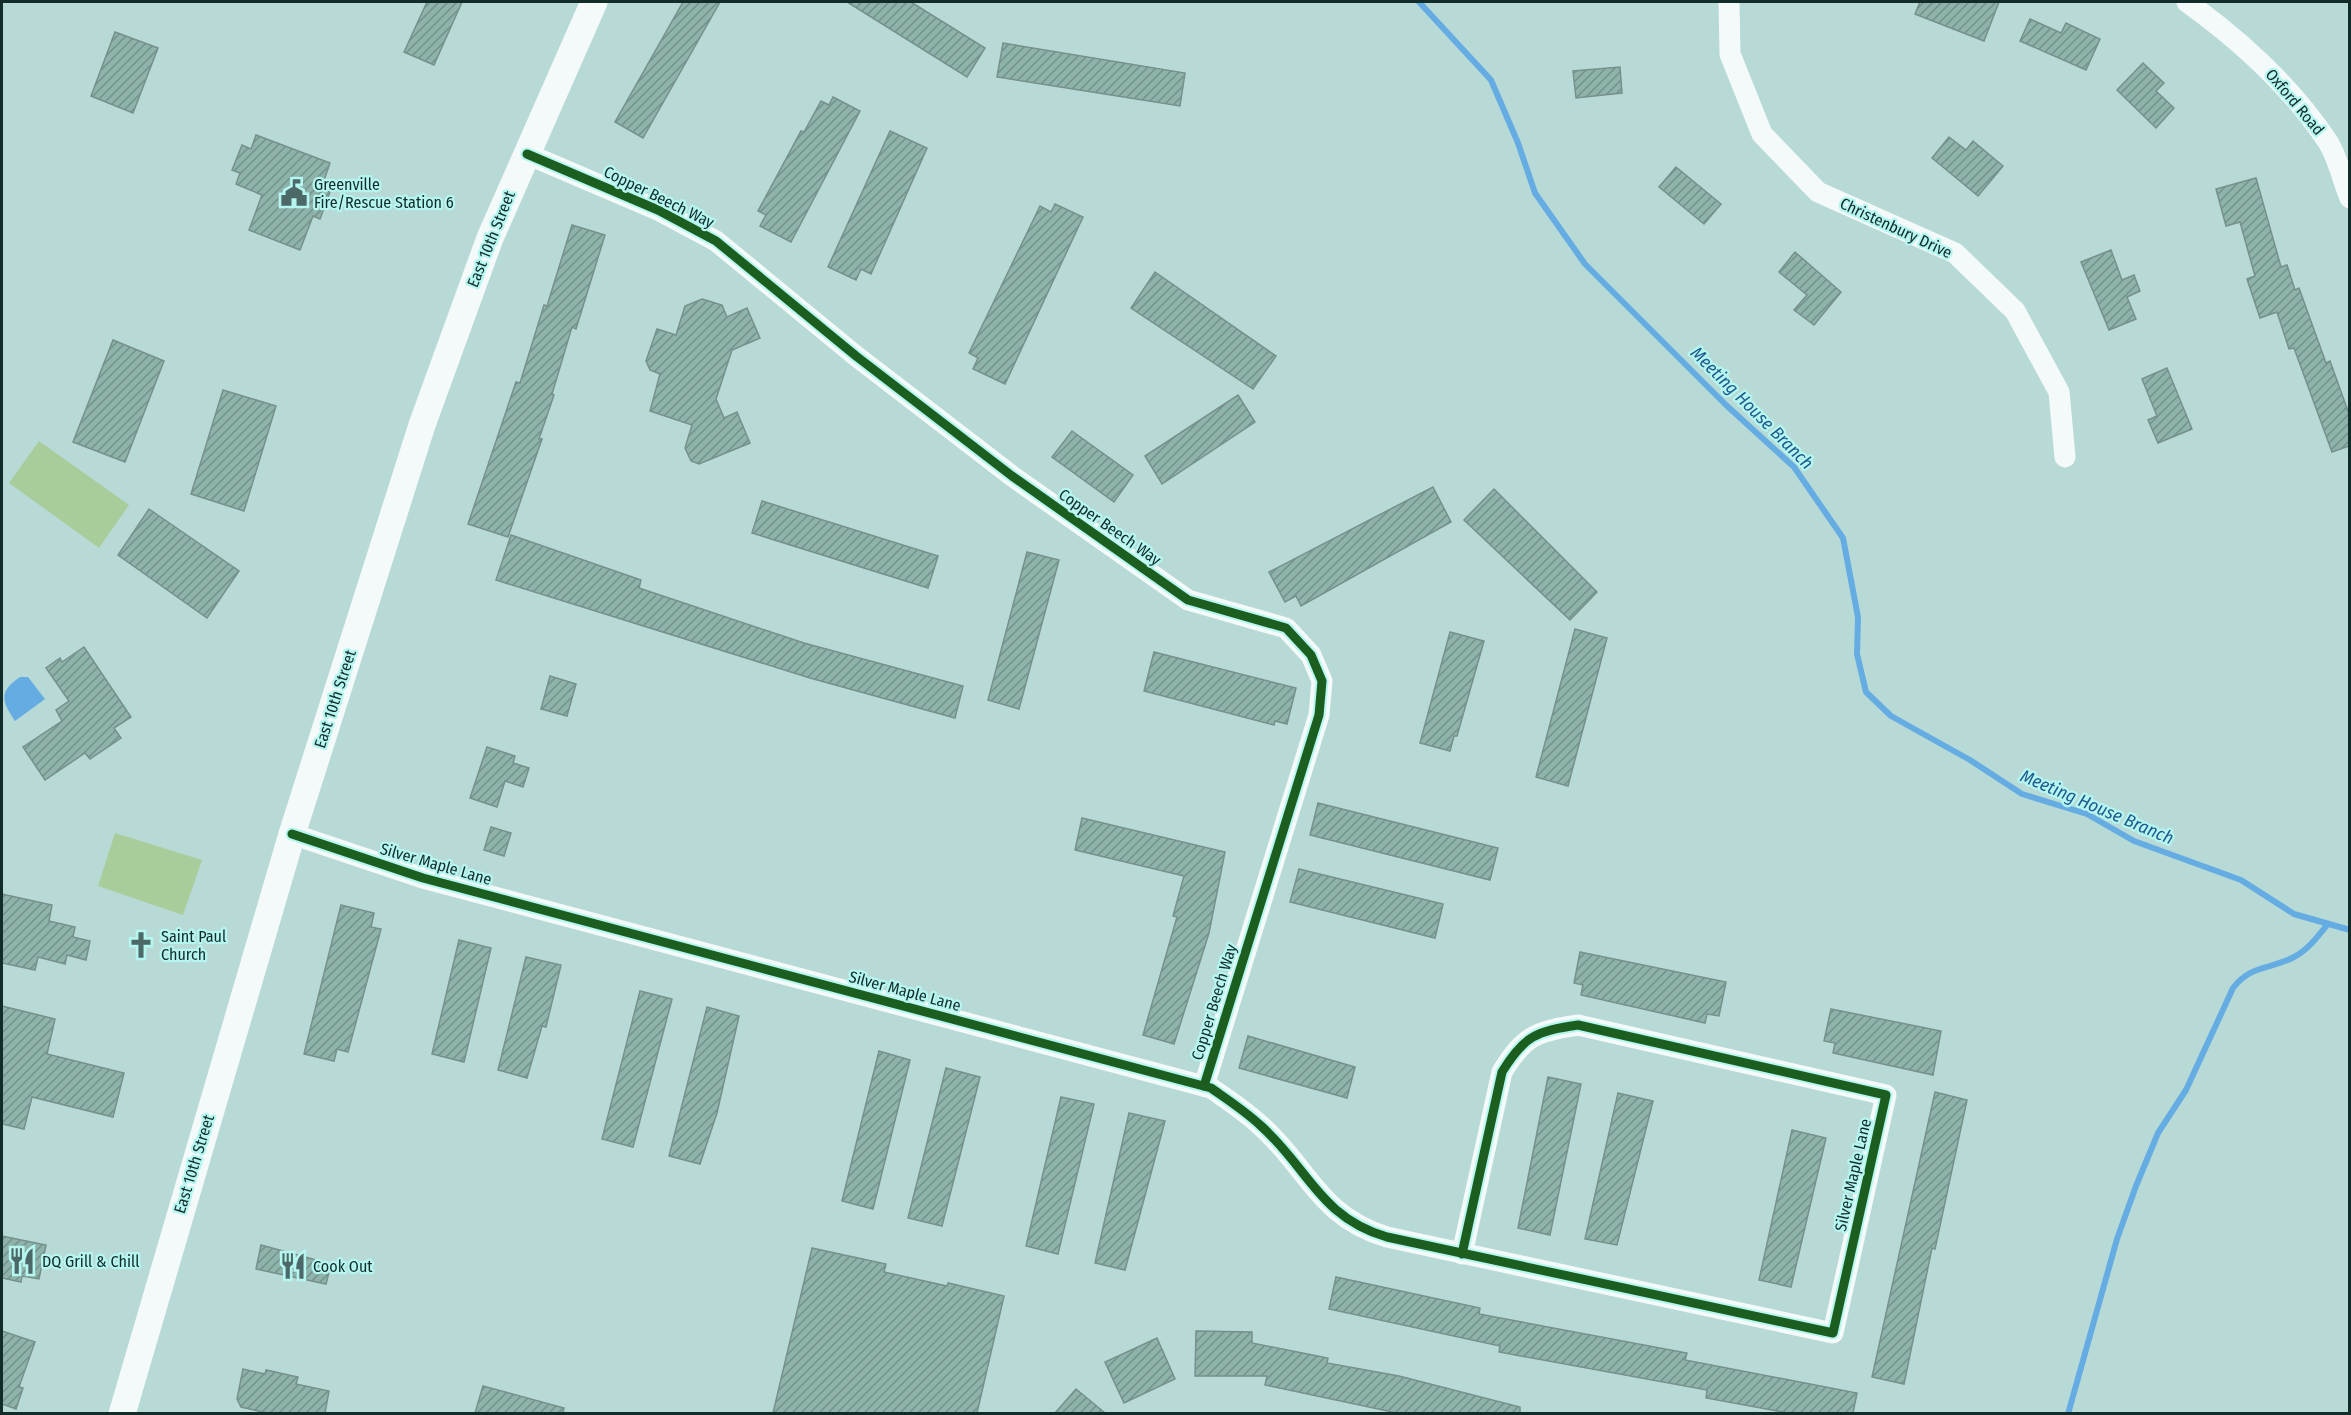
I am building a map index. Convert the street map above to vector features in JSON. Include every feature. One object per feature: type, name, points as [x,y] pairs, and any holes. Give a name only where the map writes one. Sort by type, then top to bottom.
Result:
[{"type":"main road","name":"East 10th Street","points":[[122,1413],[292,834],[422,425],[490,238],[594,2]]},
{"type":"street","name":"Christenbury Drive","points":[[1729,2],[1730,54],[1762,135],[1818,192],[1954,253],[2015,311],[2059,392],[2065,457]]},
{"type":"street","name":"Oxford Road","points":[[2187,2],[2214,21],[2279,78],[2330,144],[2349,198]]},
{"type":"street","name":"Copper Beech Way","points":[[527,154],[658,210],[716,241],[856,356],[1012,476],[1188,600],[1286,628],[1311,655],[1322,681],[1319,715],[1204,1086]]},
{"type":"street","name":"Silver Maple Lane","points":[[292,834],[423,878],[1212,1088],[1261,1125],[1332,1209],[1363,1230],[1462,1254],[1833,1333],[1886,1095],[1578,1025],[1544,1029],[1517,1047],[1502,1072],[1462,1254]]},
{"type":"green space","points":[[39,441],[129,505],[99,548],[9,483]]},
{"type":"green space","points":[[115,833],[202,860],[183,915],[98,886]]},
{"type":"water","points":[[20,677],[28,677],[45,699],[15,721],[4,696],[13,682]]},
{"type":"building","points":[[427,2],[462,2],[434,65],[404,52]]},
{"type":"building","points":[[683,2],[720,2],[643,138],[615,122]]},
{"type":"building","points":[[847,2],[911,2],[985,48],[967,77]]},
{"type":"building","points":[[1920,2],[1999,2],[1984,41],[1915,14]]},
{"type":"building","points":[[2030,19],[2061,33],[2066,23],[2100,39],[2086,70],[2020,41]]},
{"type":"building","points":[[115,32],[158,48],[133,113],[91,96]]},
{"type":"building","points":[[1003,43],[1185,73],[1180,106],[997,77]]},
{"type":"building","points":[[2143,63],[2164,83],[2156,91],[2174,108],[2156,128],[2117,90]]},
{"type":"building","points":[[1620,67],[1622,93],[1576,98],[1573,71]]},
{"type":"building","points":[[833,97],[860,111],[791,242],[760,226],[766,215],[758,211],[801,131],[804,132],[821,101],[829,105]]},
{"type":"building","points":[[890,131],[927,148],[871,274],[861,269],[856,280],[828,267]]},
{"type":"building","name":"Greenville Fire/Rescue Station 6","points":[[256,135],[330,163],[321,189],[330,192],[320,219],[313,216],[300,250],[249,230],[262,195],[236,184],[240,173],[232,170],[242,145],[251,149]]},
{"type":"building","points":[[1949,137],[1966,150],[1973,141],[2003,166],[1978,196],[1932,158]]},
{"type":"building","points":[[1676,167],[1721,204],[1704,224],[1659,187]]},
{"type":"building","points":[[2256,178],[2281,267],[2287,265],[2295,290],[2299,288],[2326,363],[2330,361],[2349,414],[2349,446],[2332,452],[2294,348],[2289,349],[2277,312],[2260,318],[2247,279],[2255,276],[2240,222],[2226,226],[2216,189]]},
{"type":"building","points":[[1055,204],[1083,217],[1005,384],[973,369],[978,358],[969,353],[1040,206],[1051,212]]},
{"type":"building","points":[[572,225],[605,235],[576,329],[572,327],[552,394],[554,395],[539,439],[542,439],[508,537],[468,524],[516,382],[520,383],[544,305],[547,306]]},
{"type":"building","points":[[2111,250],[2122,280],[2134,275],[2140,291],[2127,297],[2136,319],[2109,330],[2081,262]]},
{"type":"building","points":[[1795,252],[1841,292],[1814,325],[1794,310],[1807,295],[1779,272]]},
{"type":"building","points":[[1155,272],[1276,356],[1253,389],[1131,308]]},
{"type":"building","points":[[702,299],[722,305],[727,317],[747,308],[760,338],[732,350],[716,399],[724,418],[737,412],[750,443],[699,464],[691,461],[685,448],[692,425],[650,411],[660,374],[650,370],[646,361],[657,329],[676,335],[685,306]]},
{"type":"building","points":[[113,340],[164,361],[125,462],[73,442]]},
{"type":"building","points":[[2167,368],[2192,429],[2158,443],[2148,420],[2157,416],[2142,379]]},
{"type":"building","points":[[223,390],[276,406],[244,511],[191,494]]},
{"type":"building","points":[[1238,395],[1255,422],[1162,484],[1145,456]]},
{"type":"building","points":[[1072,431],[1133,475],[1114,502],[1052,457]]},
{"type":"building","points":[[1433,487],[1451,522],[1301,606],[1296,596],[1285,602],[1269,572]]},
{"type":"building","points":[[1494,489],[1597,592],[1570,620],[1464,520]]},
{"type":"building","points":[[762,501],[938,556],[928,588],[752,533]]},
{"type":"building","points":[[149,509],[239,571],[207,618],[118,555]]},
{"type":"building","points":[[511,535],[641,580],[639,588],[804,643],[963,686],[955,718],[810,678],[496,580]]},
{"type":"building","points":[[1027,552],[1059,560],[1019,709],[988,700]]},
{"type":"building","points":[[1575,629],[1607,638],[1568,786],[1536,777]]},
{"type":"building","points":[[1450,632],[1484,641],[1457,736],[1454,736],[1450,751],[1420,743]]},
{"type":"building","points":[[84,647],[131,717],[114,728],[121,738],[90,759],[85,753],[45,780],[23,747],[62,721],[56,710],[69,701],[46,668],[60,658],[62,662]]},
{"type":"building","points":[[1154,652],[1296,688],[1287,724],[1275,721],[1274,725],[1144,691]]},
{"type":"building","points":[[550,676],[576,684],[567,716],[541,709]]},
{"type":"building","points":[[487,747],[515,756],[513,763],[529,768],[523,787],[505,781],[497,807],[470,798]]},
{"type":"building","points":[[1318,803],[1498,848],[1490,880],[1310,835]]},
{"type":"building","points":[[1082,818],[1225,852],[1209,933],[1174,1044],[1143,1035],[1177,917],[1173,916],[1184,876],[1075,850]]},
{"type":"building","points":[[491,827],[511,833],[504,856],[484,850]]},
{"type":"building","points":[[1299,869],[1443,904],[1435,938],[1290,902]]},
{"type":"building","points":[[2,894],[52,905],[49,921],[75,927],[73,937],[90,941],[86,960],[67,955],[65,964],[38,957],[35,970],[2,963]]},
{"type":"building","points":[[341,905],[374,913],[371,927],[381,929],[348,1052],[337,1049],[334,1061],[304,1054]]},
{"type":"building","points":[[459,940],[491,948],[464,1062],[432,1054]]},
{"type":"building","points":[[1580,952],[1726,982],[1719,1016],[1707,1014],[1705,1023],[1581,995],[1583,985],[1574,983]]},
{"type":"building","points":[[526,957],[561,965],[546,1027],[542,1026],[527,1078],[498,1070]]},
{"type":"building","points":[[640,991],[672,999],[633,1147],[602,1139]]},
{"type":"building","points":[[2,1006],[55,1019],[47,1054],[124,1073],[113,1117],[32,1097],[24,1129],[2,1124]]},
{"type":"building","points":[[707,1007],[739,1016],[717,1113],[700,1164],[669,1156]]},
{"type":"building","points":[[1831,1009],[1941,1031],[1933,1075],[1833,1053],[1835,1043],[1824,1041]]},
{"type":"building","points":[[1248,1036],[1355,1067],[1347,1098],[1239,1068]]},
{"type":"building","points":[[879,1051],[910,1060],[873,1209],[842,1201]]},
{"type":"building","points":[[946,1068],[980,1077],[942,1226],[908,1218]]},
{"type":"building","points":[[1548,1077],[1581,1084],[1550,1235],[1518,1228]]},
{"type":"building","points":[[1935,1092],[1967,1100],[1935,1249],[1932,1248],[1904,1384],[1872,1377]]},
{"type":"building","points":[[1618,1093],[1653,1101],[1617,1245],[1585,1239]]},
{"type":"building","points":[[1061,1097],[1094,1104],[1058,1254],[1026,1246]]},
{"type":"building","points":[[1129,1113],[1165,1121],[1125,1270],[1095,1263]]},
{"type":"building","points":[[1792,1130],[1826,1138],[1791,1287],[1759,1280]]},
{"type":"building","name":"DQ Grill & Chill","points":[[2,1236],[46,1245],[39,1279],[22,1276],[21,1282],[2,1278]]},
{"type":"building","name":"Cook Out","points":[[261,1245],[331,1264],[326,1284],[256,1269]]},
{"type":"building","points":[[812,1248],[886,1264],[884,1272],[1004,1296],[977,1413],[773,1413]]},
{"type":"building","points":[[1336,1277],[1480,1308],[1479,1314],[1687,1353],[1685,1360],[1857,1393],[1853,1413],[1788,1413],[1706,1398],[1707,1390],[1499,1352],[1500,1346],[1329,1309]]},
{"type":"building","points":[[2,1331],[35,1342],[19,1387],[23,1388],[16,1409],[2,1404]]},
{"type":"building","points":[[1196,1331],[1252,1332],[1252,1343],[1328,1358],[1327,1363],[1399,1376],[1520,1407],[1520,1413],[1397,1413],[1265,1385],[1267,1376],[1195,1376]]},
{"type":"building","points":[[1157,1338],[1175,1379],[1124,1403],[1105,1362]]},
{"type":"building","points":[[243,1369],[265,1374],[266,1370],[298,1377],[296,1384],[329,1391],[325,1413],[267,1413],[241,1407],[237,1399]]},
{"type":"building","points":[[483,1386],[564,1408],[563,1413],[475,1413]]},
{"type":"building","points":[[1076,1389],[1105,1413],[1055,1413]]},
{"type":"waterway","name":"Meeting House Branch","points":[[1419,2],[1491,80],[1518,143],[1535,193],[1585,264],[1726,405],[1794,467],[1843,538],[1858,617],[1857,654],[1866,692],[1891,716],[1970,760],[2022,794],[2087,814],[2134,841],[2241,880],[2294,914],[2350,930]]},
{"type":"waterway","points":[[2068,1414],[2117,1239],[2136,1186],[2158,1133],[2186,1090],[2233,988],[2240,980],[2254,971],[2285,961],[2304,951],[2327,925]]},
{"type":"cycle path","points":[[527,154],[658,210],[716,241],[856,356],[1012,476],[1188,600],[1286,628],[1311,655],[1322,681],[1319,715],[1204,1086]]},
{"type":"cycle path","points":[[292,834],[423,878],[1211,1088],[1260,1125],[1291,1157],[1316,1189],[1345,1217],[1387,1237],[1833,1333],[1886,1095],[1578,1025],[1541,1033],[1532,1037],[1517,1050],[1502,1072],[1462,1254]]},
{"type":"place","name":"Greenville Fire/Rescue Station 6","points":[[294,193]]},
{"type":"place","name":"Saint Paul Church","points":[[141,945]]},
{"type":"place","name":"DQ Grill & Chill","points":[[22,1261]]},
{"type":"place","name":"Cook Out","points":[[293,1266]]}]
